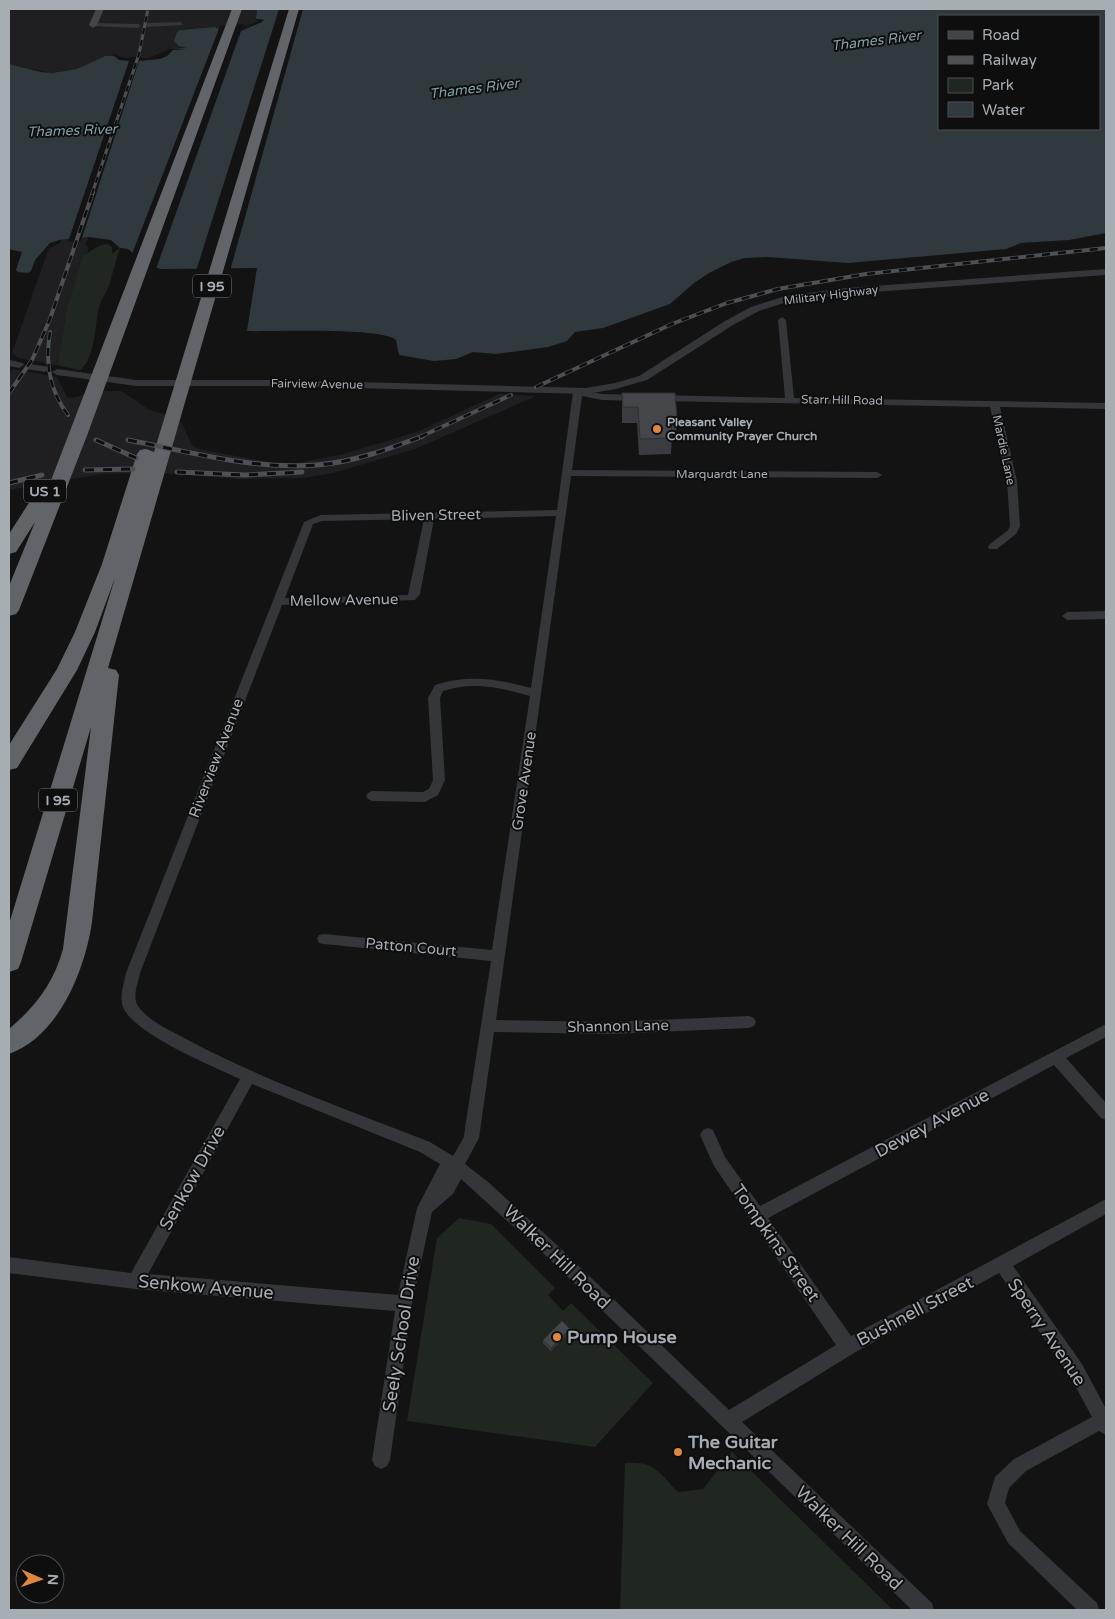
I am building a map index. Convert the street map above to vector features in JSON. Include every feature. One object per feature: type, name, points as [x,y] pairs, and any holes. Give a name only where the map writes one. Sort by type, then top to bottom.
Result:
[{"type":"highway","points":[[9,610],[79,433],[237,9]]},
{"type":"highway","points":[[9,762],[67,670],[120,564],[284,9]]},
{"type":"highway","name":"I 95","points":[[9,962],[80,732],[106,637],[120,564],[294,9]]},
{"type":"highway","name":"US 1","points":[[9,548],[54,477],[79,433]]},
{"type":"highway","points":[[9,1043],[36,1020],[54,998],[67,975],[74,949],[102,719],[110,669],[106,637]]},
{"type":"main road","points":[[92,25],[100,9]]},
{"type":"street","points":[[147,26],[181,24]]},
{"type":"street","points":[[92,25],[138,26]]},
{"type":"street","name":"Military Highway","points":[[578,392],[616,386],[643,378],[729,323],[755,309],[785,299],[846,291],[1106,272]]},
{"type":"street","points":[[782,320],[790,399]]},
{"type":"street","points":[[30,367],[45,369]]},
{"type":"street","name":"Fairview Avenue","points":[[57,372],[136,383],[279,383],[578,392]]},
{"type":"street","name":"Starr Hill Road","points":[[578,392],[611,397],[1106,406]]},
{"type":"street","name":"Grove Avenue","points":[[455,1165],[467,1148],[471,1138],[578,392]]},
{"type":"street","name":"Mardie Lane","points":[[993,547],[1012,532],[1015,526],[1012,481],[994,403]]},
{"type":"street","name":"Marquardt Lane","points":[[567,474],[877,475]]},
{"type":"street","name":"Bliven Street","points":[[311,521],[321,518],[562,513]]},
{"type":"street","name":"Mellow Avenue","points":[[277,602],[411,598],[415,594],[430,515]]},
{"type":"street","name":"Riverview Avenue","points":[[128,998],[133,973],[306,525],[311,521]]},
{"type":"street","points":[[1067,616],[1106,615]]},
{"type":"street","points":[[372,796],[425,797],[434,792],[439,780],[434,698],[439,688],[453,682],[472,680],[488,681],[536,693]]},
{"type":"street","name":"Patton Court","points":[[324,939],[498,956]]},
{"type":"street","name":"Walker Hill Road","points":[[128,998],[134,1012],[156,1030],[205,1056],[249,1076],[425,1147],[455,1165],[483,1187],[545,1245],[727,1422],[925,1610]]},
{"type":"street","name":"Shannon Lane","points":[[488,1026],[611,1028],[749,1022]]},
{"type":"street","name":"Dewey Avenue","points":[[757,1216],[1106,1030]]},
{"type":"street","points":[[1056,1057],[1106,1113]]},
{"type":"street","name":"Senkow Drive","points":[[135,1281],[249,1076]]},
{"type":"street","name":"Tompkins Street","points":[[708,1135],[719,1161],[848,1347]]},
{"type":"street","name":"Seely School Drive","points":[[381,1460],[404,1304],[425,1208],[452,1185],[456,1174],[455,1165]]},
{"type":"street","name":"Bushnell Street","points":[[727,1422],[848,1347],[1106,1206]]},
{"type":"street","name":"Sperry Avenue","points":[[1002,1264],[1076,1370],[1105,1423]]},
{"type":"street","name":"Senkow Avenue","points":[[9,1265],[135,1281],[404,1304]]},
{"type":"street","points":[[1090,1610],[1014,1537],[996,1504],[1001,1483],[1020,1466],[1105,1423]]},
{"type":"shaded area","points":[[9,9],[257,9],[256,19],[258,19],[255,23],[243,26],[218,29],[215,27],[183,29],[177,32],[187,48],[149,59],[124,59],[105,56],[77,69],[50,73],[9,64]]},
{"type":"shaded area","points":[[89,237],[85,244],[88,251],[83,256],[67,307],[58,364],[18,358],[12,353],[49,248],[60,243],[61,240]]},
{"type":"shaded area","points":[[13,369],[57,377],[67,397],[72,398],[98,391],[121,391],[150,410],[174,417],[182,424],[192,445],[199,449],[274,463],[293,464],[343,454],[419,431],[499,394],[536,396],[415,449],[333,473],[302,478],[238,479],[160,473],[102,474],[9,490],[9,375]]},
{"type":"green space","points":[[108,244],[112,247],[112,254],[120,248],[109,286],[99,307],[94,341],[89,358],[80,370],[56,365],[58,363],[67,307],[83,255],[97,247]]},
{"type":"green space","points":[[459,1218],[491,1224],[555,1288],[548,1295],[563,1311],[571,1303],[653,1383],[595,1447],[407,1421],[437,1238]]},
{"type":"green space","points":[[732,1452],[893,1610],[620,1610],[625,1463],[644,1464],[656,1469],[678,1492],[703,1489]]},
{"type":"water","name":"Thames River","points":[[257,9],[1106,9],[1106,233],[1069,240],[1021,243],[1006,249],[848,263],[768,257],[745,258],[731,262],[709,273],[694,283],[670,304],[603,328],[575,332],[567,341],[548,347],[496,354],[473,352],[456,359],[434,361],[399,355],[396,340],[387,336],[370,333],[247,331],[257,268],[160,269],[143,261],[128,249],[120,248],[111,240],[89,237],[59,240],[50,243],[35,260],[31,271],[28,273],[18,272],[16,270],[22,252],[9,249],[9,64],[52,73],[77,69],[105,56],[124,59],[149,59],[173,49],[187,48],[179,46],[174,41],[177,32],[180,30],[215,27],[218,29],[251,25],[258,20],[256,19]]},
{"type":"pier","points":[[279,9],[303,9],[230,271],[196,271]]},
{"type":"pier","points":[[256,19],[264,20],[241,31],[156,269],[152,268],[142,263],[132,254],[220,26],[251,25],[257,21]]},
{"type":"pier","points":[[170,49],[186,49],[173,50],[167,56],[160,59],[139,61],[81,241],[68,242],[129,61],[119,60],[112,54],[126,58],[141,56],[141,58],[148,58]]},
{"type":"building","points":[[622,393],[675,393],[677,419],[671,419],[672,438],[640,439],[638,407],[623,407]]},
{"type":"building","name":"Pump House","points":[[562,1321],[570,1329],[551,1348],[543,1340]]},
{"type":"railway","points":[[92,194],[139,54],[148,9]]},
{"type":"railway","points":[[9,393],[32,360],[50,319],[93,192]]},
{"type":"railway","points":[[536,387],[672,324],[727,303],[778,289],[866,274],[1106,248]]},
{"type":"railway","points":[[50,332],[48,355],[50,376],[56,396],[68,415]]},
{"type":"railway","points":[[420,437],[511,395]]},
{"type":"railway","points":[[128,440],[222,459],[293,466],[317,465],[358,458],[423,436]]},
{"type":"railway","points":[[96,440],[136,458]]},
{"type":"railway","points":[[85,470],[133,469]]},
{"type":"railway","points":[[177,472],[245,475],[302,472]]},
{"type":"railway","points":[[9,483],[42,475]]},
{"type":"place","name":"Pleasant Valley Community Prayer Church","points":[[657,429]]},
{"type":"place","name":"Pump House","points":[[557,1337]]},
{"type":"place","name":"The Guitar Mechanic","points":[[678,1452]]}]
